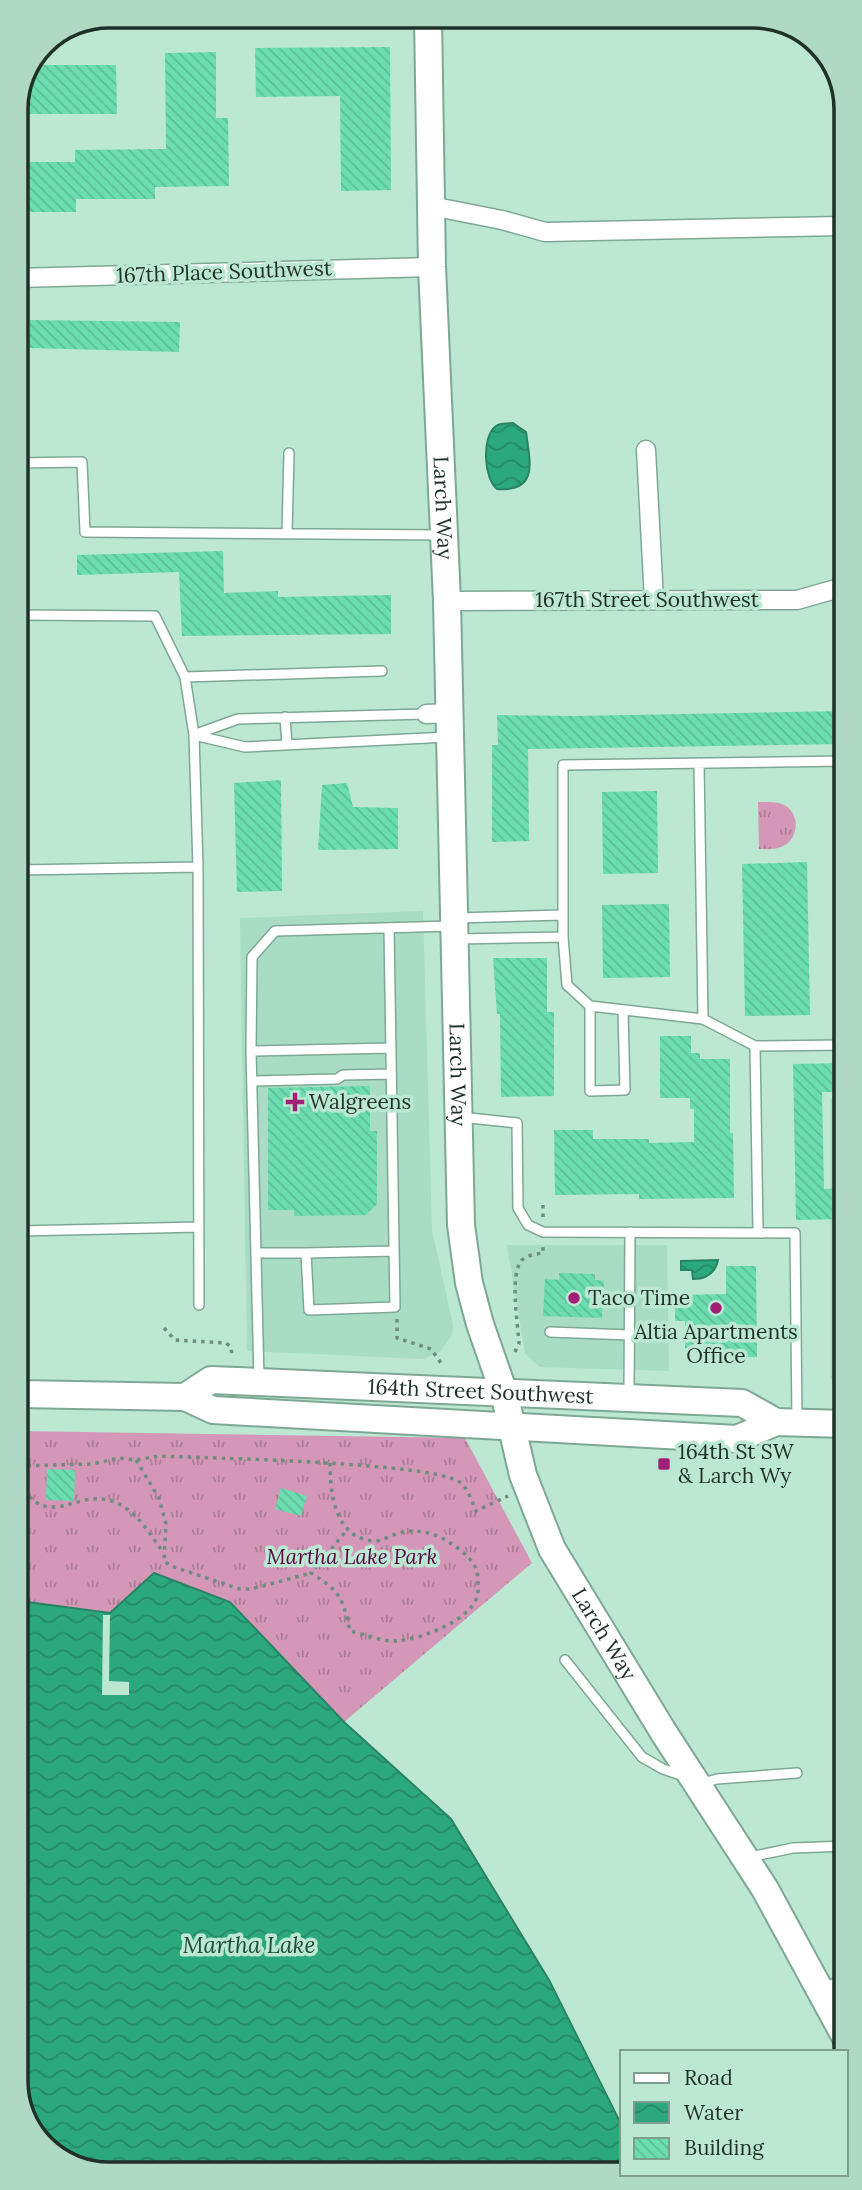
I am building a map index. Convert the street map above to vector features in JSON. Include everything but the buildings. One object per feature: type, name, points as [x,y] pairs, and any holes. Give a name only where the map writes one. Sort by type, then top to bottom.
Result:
[{"type":"main road","name":"Larch Way","points":[[428,28],[432,267],[447,601],[442,721],[454,928],[461,1225],[469,1283],[483,1335],[504,1393],[530,1497],[552,1549],[765,1889],[834,2016]]},
{"type":"main road","name":"164th Street Southwest","points":[[185,1397],[211,1380],[260,1382],[742,1403],[787,1422]]},
{"type":"main road","name":"164th Street Southwest","points":[[28,1394],[185,1397],[213,1410],[737,1439],[787,1422],[834,1424]]},
{"type":"street","points":[[431,206],[502,220],[545,232],[834,226]]},
{"type":"street","name":"167th Place Southwest","points":[[28,278],[432,267]]},
{"type":"street","points":[[646,450],[654,600]]},
{"type":"street","name":"167th Street Southwest","points":[[447,601],[797,600],[834,590]]},
{"type":"lane","points":[[287,534],[289,453]]},
{"type":"lane","points":[[28,463],[82,462],[85,532],[445,535]]},
{"type":"lane","points":[[28,615],[155,616],[185,677],[194,735],[198,867],[200,1306]]},
{"type":"lane","points":[[185,677],[382,671]]},
{"type":"lane","points":[[194,735],[238,719],[285,717],[442,721]]},
{"type":"lane","points":[[285,717],[287,745]]},
{"type":"lane","points":[[194,735],[245,747],[287,745],[442,721]]},
{"type":"lane","points":[[834,761],[563,765],[563,937],[567,985],[590,1006],[703,1019],[755,1046],[834,1045]]},
{"type":"lane","points":[[699,763],[703,1019]]},
{"type":"lane","points":[[28,870],[198,867]]},
{"type":"lane","points":[[454,928],[563,915]]},
{"type":"lane","points":[[306,1253],[309,1310],[395,1307],[389,928]]},
{"type":"lane","points":[[260,1382],[251,1051],[252,957],[275,931],[454,928],[563,937]]},
{"type":"lane","points":[[590,1006],[590,1091],[625,1090],[623,1010]]},
{"type":"lane","points":[[755,1046],[758,1231]]},
{"type":"lane","points":[[251,1051],[391,1048]]},
{"type":"lane","points":[[252,1081],[337,1079],[343,1075],[391,1074]]},
{"type":"lane","points":[[458,1116],[517,1123],[518,1208],[528,1225],[543,1232],[794,1233],[787,1422]]},
{"type":"lane","points":[[28,1231],[199,1227]]},
{"type":"lane","points":[[629,1398],[630,1232]]},
{"type":"lane","points":[[256,1253],[394,1251]]},
{"type":"lane","points":[[550,1332],[630,1335]]},
{"type":"lane","points":[[565,1660],[642,1757],[677,1775],[695,1781],[797,1773]]},
{"type":"lane","points":[[745,1858],[793,1848],[834,1846]]},
{"type":"lane","points":[[819,1988],[834,1984]]},
{"type":"path","points":[[512,1355],[519,1343],[515,1280],[517,1269],[523,1260],[531,1255],[543,1253],[543,1247]]},
{"type":"path","points":[[395,1307],[397,1338],[431,1349],[441,1363]]},
{"type":"path","points":[[164,1328],[175,1340],[226,1343],[231,1347],[232,1360]]},
{"type":"path","points":[[28,1466],[92,1464],[119,1458],[136,1460],[158,1456],[330,1463],[440,1474],[460,1482],[477,1511],[511,1495]]},
{"type":"path","points":[[136,1460],[159,1498],[166,1524],[164,1561],[171,1566],[240,1589],[251,1589],[311,1573],[347,1530]]},
{"type":"path","points":[[311,1573],[327,1583],[341,1597],[350,1631],[395,1641],[434,1632],[465,1614],[478,1597],[479,1573],[469,1558],[435,1534],[412,1531],[377,1541],[362,1538],[347,1530],[335,1511],[330,1463]]},
{"type":"path","points":[[28,1496],[41,1505],[59,1508],[92,1499],[113,1501],[131,1512],[164,1553]]},
{"type":"shaded area","points":[[423,911],[432,1230],[453,1325],[452,1335],[441,1351],[423,1359],[247,1351],[240,918]]},
{"type":"shaded area","points":[[830,1099],[834,1099],[834,1379],[830,1379]]},
{"type":"shaded area","points":[[507,1245],[667,1245],[669,1371],[540,1367],[525,1354]]},
{"type":"green space","points":[[758,802],[780,803],[791,810],[796,828],[787,844],[776,849],[759,849]]},
{"type":"green space","name":"Martha Lake Park","points":[[28,1431],[465,1438],[532,1563],[344,1722],[230,1602],[110,1613],[28,1602]]},
{"type":"water","points":[[513,423],[526,432],[529,473],[520,486],[497,489],[487,468],[488,439],[496,426]]},
{"type":"water","points":[[718,1260],[712,1272],[702,1278],[693,1279],[692,1270],[681,1270],[681,1261]]},
{"type":"water","name":"Martha Lake","points":[[154,1573],[230,1602],[344,1722],[451,1819],[549,1980],[620,2122],[620,2162],[103,2162],[78,2156],[52,2138],[36,2117],[28,2081],[28,1602],[110,1613]]},
{"type":"pier","points":[[103,1615],[110,1615],[109,1681],[129,1682],[129,1695],[102,1695]]},
{"type":"place","name":"Walgreens","points":[[295,1102]]},
{"type":"place","name":"Taco Time","points":[[574,1298]]},
{"type":"place","name":"Altia Apartments Office","points":[[716,1308]]},
{"type":"place","name":"164th St SW & Larch Wy","points":[[664,1464]]}]
